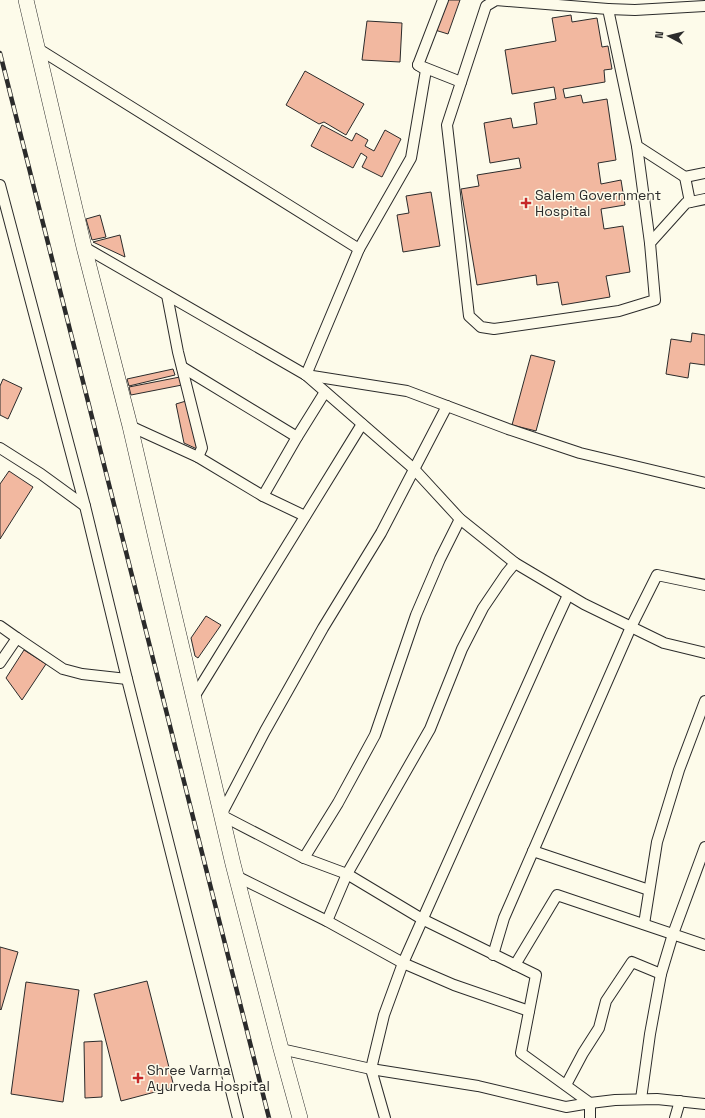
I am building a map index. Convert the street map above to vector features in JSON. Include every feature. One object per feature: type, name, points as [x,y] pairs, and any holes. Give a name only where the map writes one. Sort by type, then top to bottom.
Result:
[{"type":"street","points":[[26,0],[84,247],[130,426],[221,815],[300,1118]]},
{"type":"street","points":[[418,64],[443,0]]},
{"type":"street","points":[[608,9],[636,146],[650,243],[655,300],[619,311],[494,329],[481,327],[469,316],[447,125],[486,6],[496,0],[635,10],[705,6]]},
{"type":"street","points":[[37,48],[359,249]]},
{"type":"street","points":[[418,64],[461,82]]},
{"type":"street","points":[[306,375],[359,249],[411,158],[426,70],[418,64]]},
{"type":"street","points":[[636,146],[685,177],[705,173]]},
{"type":"street","points":[[685,177],[690,202]]},
{"type":"street","points":[[0,185],[85,506],[127,679],[238,1118]]},
{"type":"street","points":[[650,243],[686,203],[705,199]]},
{"type":"street","points":[[84,247],[306,375],[414,469],[460,519],[515,563],[584,604],[664,643],[705,653]]},
{"type":"street","points":[[167,295],[182,367],[202,448],[198,457]]},
{"type":"street","points":[[182,367],[297,437]]},
{"type":"street","points":[[306,375],[407,391],[508,429],[580,453],[705,483]]},
{"type":"street","points":[[263,496],[325,392]]},
{"type":"street","points":[[221,815],[265,731],[319,635],[381,533],[447,406]]},
{"type":"street","points":[[194,698],[362,424]]},
{"type":"street","points":[[130,426],[198,457],[263,496],[305,516]]},
{"type":"street","points":[[0,448],[41,474],[85,506]]},
{"type":"street","points":[[304,858],[338,803],[375,735],[416,615],[440,559],[460,519]]},
{"type":"street","points":[[327,920],[347,874],[430,729],[462,649],[483,608],[515,563]]},
{"type":"street","points":[[493,954],[504,918],[631,627],[657,575],[705,585]]},
{"type":"street","points":[[385,1118],[371,1069],[384,1015],[402,963],[568,595]]},
{"type":"street","points":[[0,626],[63,669],[82,674],[127,679]]},
{"type":"street","points":[[0,663],[17,638]]},
{"type":"street","points":[[644,924],[648,890],[657,842],[678,770],[705,701]]},
{"type":"street","points":[[221,815],[304,858],[347,874],[422,920],[536,975],[521,1054],[590,1102]]},
{"type":"street","points":[[641,1099],[650,1034],[661,974],[673,934],[705,847]]},
{"type":"street","points":[[533,851],[648,890]]},
{"type":"street","points":[[236,876],[327,920],[402,963],[454,985],[529,1011]]},
{"type":"street","points":[[516,965],[557,895],[673,934],[704,941]]},
{"type":"street","points":[[566,1085],[583,1053],[599,1028],[606,1001],[632,962],[661,974]]},
{"type":"street","points":[[281,1049],[371,1069],[478,1086],[566,1107],[590,1102],[657,1098],[705,1104]]},
{"type":"street","points":[[675,1118],[680,1101]]},
{"type":"street","points":[[590,1102],[590,1118]]},
{"type":"building","points":[[447,0],[460,0],[448,34],[435,30]]},
{"type":"building","points":[[571,15],[572,22],[597,18],[602,47],[608,46],[612,69],[604,70],[605,82],[563,89],[565,98],[581,95],[583,103],[607,99],[616,160],[598,163],[601,184],[621,180],[625,205],[601,209],[604,229],[623,226],[630,272],[606,276],[610,297],[562,305],[558,282],[537,285],[536,275],[477,285],[461,189],[479,186],[477,175],[521,168],[519,158],[490,163],[484,123],[511,118],[513,128],[537,124],[534,103],[556,99],[554,87],[512,94],[505,50],[556,41],[552,18]]},
{"type":"building","points":[[367,21],[402,23],[400,62],[362,60]]},
{"type":"building","points":[[305,71],[364,104],[346,135],[324,122],[319,124],[286,105]]},
{"type":"building","points":[[322,125],[352,141],[356,133],[368,140],[365,146],[374,151],[385,130],[401,139],[382,177],[362,167],[367,157],[361,153],[353,168],[311,146]]},
{"type":"building","points":[[431,192],[440,246],[403,252],[397,215],[409,213],[406,196]]},
{"type":"building","points":[[100,215],[106,237],[92,240],[86,219]]},
{"type":"building","points":[[120,235],[125,257],[93,242]]},
{"type":"building","points":[[692,333],[705,335],[705,365],[690,363],[688,378],[666,374],[671,339],[691,342]]},
{"type":"building","points":[[531,355],[555,361],[536,431],[512,425]]},
{"type":"building","points":[[173,369],[175,375],[129,386],[127,379]]},
{"type":"building","points":[[180,377],[182,385],[131,395],[129,387]]},
{"type":"building","points":[[3,379],[22,388],[8,419],[0,415],[0,386]]},
{"type":"building","points":[[186,401],[197,449],[184,443],[176,404]]},
{"type":"building","points":[[9,471],[33,487],[0,539],[0,484]]},
{"type":"building","points":[[206,616],[221,625],[198,658],[195,656],[191,638]]},
{"type":"building","points":[[24,650],[46,664],[22,700],[6,678]]},
{"type":"building","points":[[0,947],[18,952],[1,1010],[0,1009]]},
{"type":"building","points":[[147,981],[174,1087],[121,1101],[94,994]]},
{"type":"building","points":[[26,982],[79,990],[63,1102],[11,1094]]},
{"type":"building","points":[[102,1041],[102,1097],[85,1098],[84,1042]]},
{"type":"railway","points":[[0,53],[269,1118]]},
{"type":"place","name":"Salem Government Hospital","points":[[526,203]]},
{"type":"place","name":"Shree Varma Ayurveda Hospital","points":[[138,1078]]}]
